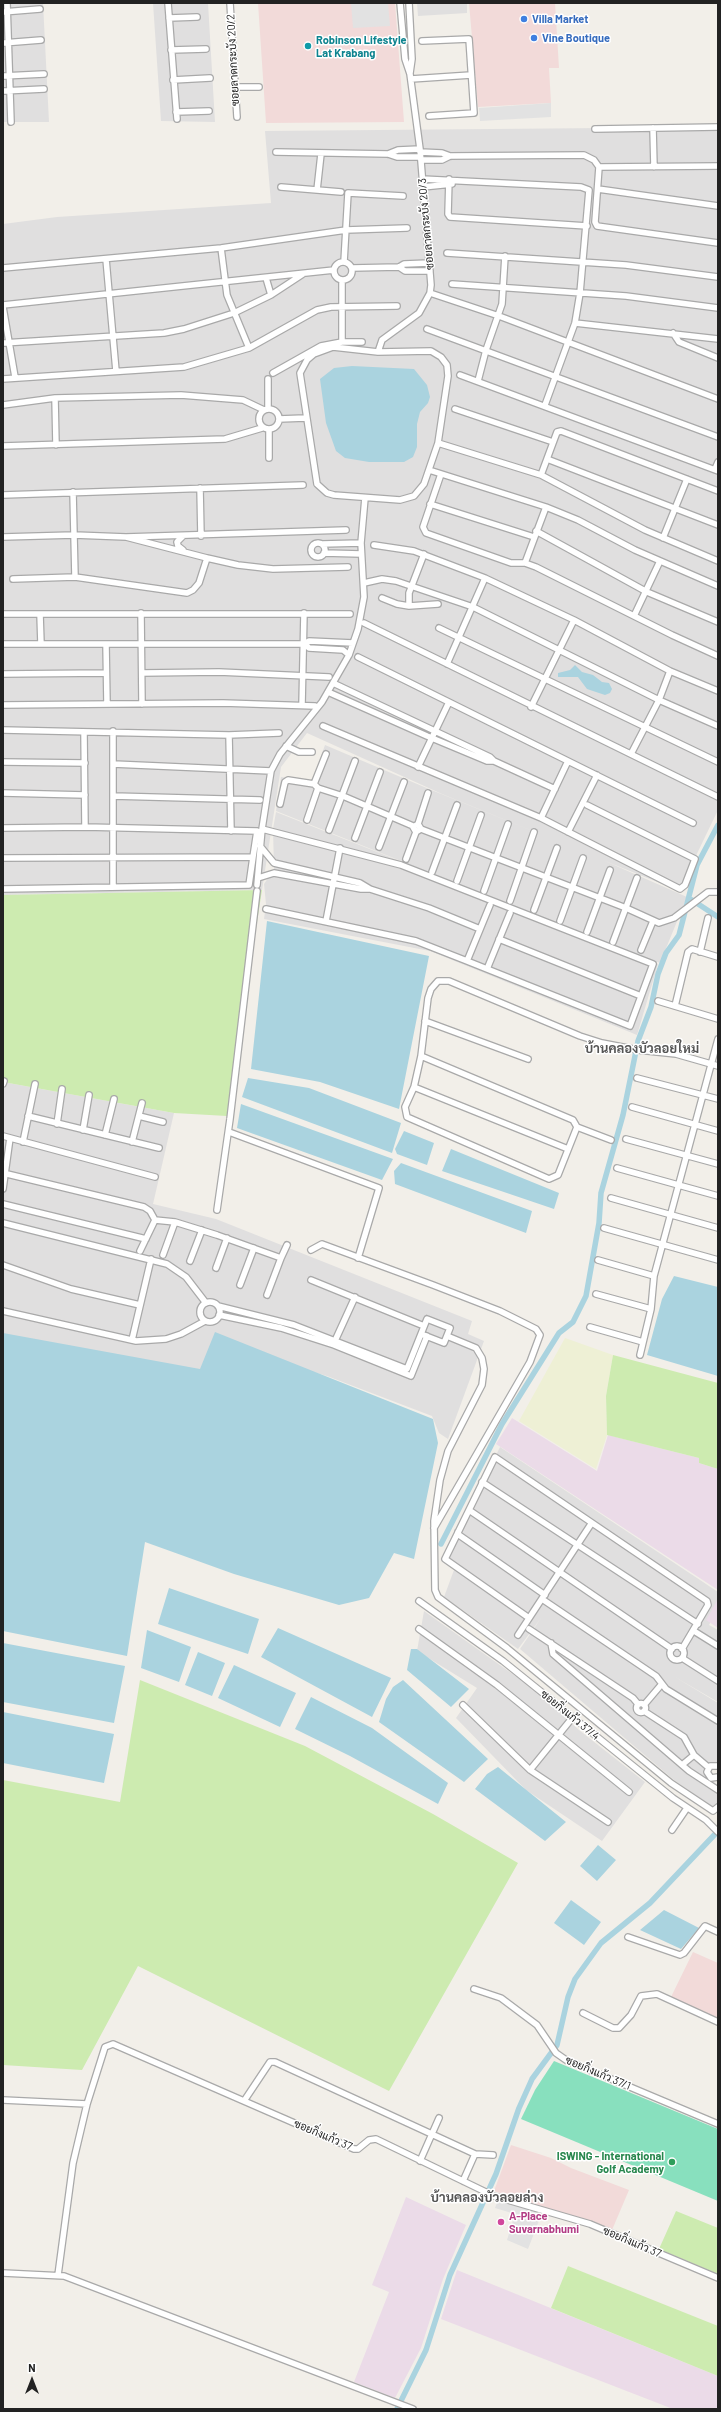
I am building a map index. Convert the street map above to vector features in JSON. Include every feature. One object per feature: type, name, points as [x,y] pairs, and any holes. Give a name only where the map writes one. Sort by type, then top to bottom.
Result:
[{"type":"street","points":[[7,3],[5,12],[6,43],[10,76],[11,122]]},
{"type":"street","points":[[168,3],[177,119]]},
{"type":"street","name":"ซอยลาดกระบัง 20/2","points":[[230,3],[237,117]]},
{"type":"street","points":[[400,5],[409,5]]},
{"type":"street","name":"ซอยลาดกระบัง 20/3","points":[[400,5],[405,59],[411,76]]},
{"type":"street","name":"ซอยลาดกระบัง 20/3","points":[[378,352],[382,340],[419,313],[430,293],[430,271],[423,187],[411,76],[412,59],[409,5]]},
{"type":"street","points":[[5,12],[40,9]]},
{"type":"street","points":[[169,18],[197,17]]},
{"type":"street","points":[[402,31],[410,31]]},
{"type":"street","points":[[422,41],[469,38],[474,113],[429,116]]},
{"type":"street","points":[[6,43],[40,40]]},
{"type":"street","points":[[171,50],[206,49]]},
{"type":"street","points":[[3,76],[44,74]]},
{"type":"street","points":[[411,76],[471,75]]},
{"type":"street","points":[[173,80],[210,78]]},
{"type":"street","points":[[235,87],[260,87]]},
{"type":"street","points":[[3,91],[44,89]]},
{"type":"street","points":[[176,112],[209,111]]},
{"type":"street","points":[[595,129],[718,127]]},
{"type":"street","points":[[653,128],[654,167]]},
{"type":"street","points":[[276,152],[388,154],[397,157],[420,154],[442,160],[450,156],[579,154],[594,160],[599,167],[595,222],[597,226],[718,243]]},
{"type":"street","points":[[317,190],[321,154]]},
{"type":"street","points":[[599,167],[718,166]]},
{"type":"street","points":[[422,179],[449,182]]},
{"type":"street","points":[[423,187],[458,181],[586,188],[590,192],[584,262],[575,323],[545,405]]},
{"type":"street","points":[[449,182],[448,214],[450,217],[587,226]]},
{"type":"street","points":[[281,187],[341,192]]},
{"type":"street","points":[[598,189],[718,206]]},
{"type":"street","points":[[344,262],[348,193],[403,196]]},
{"type":"street","points":[[3,268],[221,248],[346,230],[407,228]]},
{"type":"street","points":[[221,248],[224,283],[249,348]]},
{"type":"street","points":[[447,253],[626,265],[718,277]]},
{"type":"street","points":[[478,381],[486,350],[499,316],[504,287],[505,256]]},
{"type":"street","points":[[106,259],[114,334],[116,371]]},
{"type":"street","points":[[342,280],[336,277],[334,270],[338,263],[344,262],[352,268],[399,267],[404,264],[429,263]]},
{"type":"street","points":[[399,267],[405,271],[430,271]]},
{"type":"street","points":[[342,280],[351,275],[352,268]]},
{"type":"street","points":[[15,377],[3,306],[334,270]]},
{"type":"street","points":[[3,343],[171,331],[205,323],[234,312],[271,295],[306,272]]},
{"type":"street","points":[[266,278],[271,295]]},
{"type":"street","points":[[342,280],[342,342]]},
{"type":"street","points":[[452,284],[632,296],[718,308]]},
{"type":"street","points":[[430,293],[499,316],[569,342],[718,400]]},
{"type":"street","points":[[3,379],[15,377],[184,367],[249,348],[303,316],[317,310],[342,307],[396,306]]},
{"type":"street","points":[[575,323],[718,339]]},
{"type":"street","points":[[427,329],[718,437]]},
{"type":"street","points":[[673,333],[679,342],[718,358]]},
{"type":"street","points":[[273,373],[321,346],[342,342],[362,342]]},
{"type":"street","points":[[333,347],[378,352],[431,351],[444,361],[448,376],[438,443],[420,491],[407,500],[365,498],[327,493],[317,484],[305,418],[300,373],[307,360],[321,350],[333,347]]},
{"type":"street","points":[[460,375],[545,405],[716,470],[718,462]]},
{"type":"street","points":[[262,428],[258,418],[266,409],[268,379]]},
{"type":"street","points":[[3,405],[55,398],[181,395],[243,400],[275,411],[279,420],[277,425],[270,430],[262,428],[225,439],[3,446]]},
{"type":"street","points":[[55,398],[56,444]]},
{"type":"street","points":[[455,409],[553,442]]},
{"type":"street","points":[[279,420],[305,418]]},
{"type":"street","points":[[270,430],[270,458]]},
{"type":"street","points":[[542,475],[557,432],[561,431],[718,491]]},
{"type":"street","points":[[438,443],[542,475],[663,538],[718,560]]},
{"type":"street","points":[[547,459],[718,525]]},
{"type":"street","points":[[429,470],[546,507],[578,520],[660,561],[718,586]]},
{"type":"street","points":[[441,474],[423,527],[426,533],[511,563],[525,563],[718,656]]},
{"type":"street","points":[[663,538],[687,479]]},
{"type":"street","points":[[3,495],[303,485]]},
{"type":"street","points":[[200,488],[201,536]]},
{"type":"street","points":[[73,492],[75,578]]},
{"type":"street","points":[[217,1210],[229,1132],[257,888],[260,846],[270,770],[286,746],[328,692],[349,656],[354,644],[361,615],[364,582],[361,543],[365,498]]},
{"type":"street","points":[[430,504],[534,537]]},
{"type":"street","points":[[525,563],[546,507]]},
{"type":"street","points":[[3,537],[74,535],[126,537],[201,536],[346,530]]},
{"type":"street","points":[[536,531],[647,592],[718,622]]},
{"type":"street","points":[[318,532],[320,543],[325,548],[324,553]]},
{"type":"street","points":[[183,536],[177,542],[178,546],[183,551]]},
{"type":"street","points":[[126,537],[207,558],[254,568],[348,568]]},
{"type":"street","points":[[319,557],[313,555],[310,550],[312,545],[320,543],[361,543]]},
{"type":"street","points":[[374,545],[397,547],[424,554],[485,578],[574,620],[670,671],[718,691]]},
{"type":"street","points":[[319,557],[324,553],[361,554]]},
{"type":"street","points":[[409,606],[412,585],[424,554]]},
{"type":"street","points":[[319,557],[319,568]]},
{"type":"street","points":[[13,579],[75,578],[186,592],[193,590],[199,583],[207,558]]},
{"type":"street","points":[[634,616],[647,592],[660,561]]},
{"type":"street","points":[[447,664],[485,578]]},
{"type":"street","points":[[364,582],[382,579],[412,585],[473,607],[558,648],[659,700],[718,726]]},
{"type":"street","points":[[382,598],[397,604],[409,606],[438,604]]},
{"type":"street","points":[[141,613],[142,704]]},
{"type":"street","points":[[302,705],[305,644],[304,613]]},
{"type":"street","points":[[3,614],[350,614]]},
{"type":"street","points":[[40,614],[41,644]]},
{"type":"street","points":[[531,706],[558,648],[574,620]]},
{"type":"street","points":[[364,623],[718,797]]},
{"type":"street","points":[[439,628],[718,762]]},
{"type":"street","points":[[3,644],[305,644],[309,641],[354,644]]},
{"type":"street","points":[[106,644],[107,704]]},
{"type":"street","points":[[305,644],[309,648],[342,650],[349,656]]},
{"type":"street","points":[[358,657],[693,823]]},
{"type":"street","points":[[631,754],[659,700],[670,671]]},
{"type":"street","points":[[142,673],[219,672],[329,677]]},
{"type":"street","points":[[3,674],[106,673]]},
{"type":"street","points":[[333,683],[435,730],[490,757],[494,761],[555,789]]},
{"type":"street","points":[[328,692],[487,761],[494,761]]},
{"type":"street","points":[[418,767],[449,702]]},
{"type":"street","points":[[3,705],[223,703],[315,706]]},
{"type":"street","points":[[323,726],[541,818],[680,890],[685,885],[695,860],[588,805]]},
{"type":"street","points":[[3,730],[84,732],[114,731],[229,735],[279,733]]},
{"type":"street","points":[[113,888],[114,731]]},
{"type":"street","points":[[84,732],[85,828]]},
{"type":"street","points":[[229,735],[231,831]]},
{"type":"street","points":[[286,746],[299,752],[312,752]]},
{"type":"street","points":[[307,820],[326,754]]},
{"type":"street","points":[[541,818],[568,761]]},
{"type":"street","points":[[3,762],[85,763]]},
{"type":"street","points":[[329,830],[355,762]]},
{"type":"street","points":[[114,764],[270,770]]},
{"type":"street","points":[[355,838],[380,772]]},
{"type":"street","points":[[568,832],[597,775]]},
{"type":"street","points":[[280,804],[286,780],[316,786],[417,828],[626,908],[659,923],[669,921],[706,894],[718,892]]},
{"type":"street","points":[[379,847],[404,782]]},
{"type":"street","points":[[406,858],[428,792]]},
{"type":"street","points":[[3,793],[84,795]]},
{"type":"street","points":[[114,796],[260,800]]},
{"type":"street","points":[[432,872],[446,838],[457,805]]},
{"type":"street","points":[[457,881],[481,815]]},
{"type":"street","points":[[484,891],[508,824]]},
{"type":"street","points":[[3,828],[113,828],[257,831],[249,885],[3,889]]},
{"type":"street","points":[[262,829],[401,865],[653,964],[630,1026],[416,941],[266,909]]},
{"type":"street","points":[[510,901],[534,832]]},
{"type":"street","points":[[260,846],[274,863],[360,882],[370,889],[429,908],[480,929]]},
{"type":"street","points":[[326,921],[340,848]]},
{"type":"street","points":[[534,910],[557,848]]},
{"type":"street","points":[[3,858],[113,856],[253,857]]},
{"type":"street","points":[[560,921],[583,858]]},
{"type":"street","points":[[587,932],[610,870]]},
{"type":"street","points":[[258,878],[274,873],[361,889],[370,889]]},
{"type":"street","points":[[613,942],[637,878]]},
{"type":"street","points":[[467,962],[490,905]]},
{"type":"street","points":[[487,969],[510,913]]},
{"type":"street","points":[[700,952],[708,918]]},
{"type":"street","points":[[641,950],[653,921]]},
{"type":"street","points":[[499,939],[641,996]]},
{"type":"street","points":[[675,1006],[688,952],[692,949],[718,956]]},
{"type":"street","points":[[577,1127],[558,1175],[554,1178],[545,1179],[412,1122],[407,1117],[405,1112],[414,1087],[421,1056],[426,1006],[431,989],[438,981],[444,980],[580,1036],[630,1049],[676,1054],[718,1066]]},
{"type":"street","points":[[658,1001],[718,1018]]},
{"type":"street","points":[[425,1021],[528,1060]]},
{"type":"street","points":[[640,1355],[651,1309],[654,1276],[685,1156],[718,1039]]},
{"type":"street","points":[[421,1056],[573,1120],[577,1127],[611,1140]]},
{"type":"street","points":[[637,1078],[718,1099]]},
{"type":"street","points":[[23,1142],[35,1084]]},
{"type":"street","points":[[414,1087],[568,1149]]},
{"type":"street","points":[[57,1124],[62,1089]]},
{"type":"street","points":[[83,1130],[90,1095]]},
{"type":"street","points":[[105,1135],[114,1099]]},
{"type":"street","points":[[132,1142],[142,1103]]},
{"type":"street","points":[[632,1107],[718,1131]]},
{"type":"street","points":[[28,1116],[159,1148]]},
{"type":"street","points":[[138,1116],[164,1122]]},
{"type":"street","points":[[229,1132],[378,1188],[358,1258]]},
{"type":"street","points":[[3,1136],[154,1177]]},
{"type":"street","points":[[3,1189],[10,1138]]},
{"type":"street","points":[[626,1138],[685,1156],[718,1164]]},
{"type":"street","points":[[617,1168],[718,1196]]},
{"type":"street","points":[[5,1174],[144,1208],[150,1211],[155,1220]]},
{"type":"street","points":[[611,1198],[718,1228]]},
{"type":"street","points":[[3,1204],[146,1239]]},
{"type":"street","points":[[155,1220],[175,1222],[202,1230],[281,1258]]},
{"type":"street","points":[[140,1251],[155,1220]]},
{"type":"street","points":[[163,1255],[175,1222]]},
{"type":"street","points":[[3,1223],[167,1264],[186,1277],[206,1303]]},
{"type":"street","points":[[604,1228],[718,1260]]},
{"type":"street","points":[[190,1261],[202,1230]]},
{"type":"street","points":[[216,1268],[227,1238]]},
{"type":"street","points":[[311,1250],[322,1244],[500,1311],[536,1329],[540,1335],[530,1362],[434,1528]]},
{"type":"street","points":[[267,1296],[287,1245]]},
{"type":"street","points":[[240,1285],[254,1248]]},
{"type":"street","points":[[132,1340],[151,1259]]},
{"type":"street","points":[[598,1260],[654,1276]]},
{"type":"street","points":[[3,1265],[71,1289],[140,1305]]},
{"type":"street","points":[[312,1280],[424,1326]]},
{"type":"street","points":[[596,1294],[651,1309]]},
{"type":"street","points":[[334,1343],[355,1297]]},
{"type":"street","points":[[205,1321],[200,1313],[201,1307],[206,1303],[213,1302],[218,1306],[294,1325],[334,1343],[402,1370],[411,1376],[427,1336]]},
{"type":"street","points":[[218,1306],[219,1316]]},
{"type":"street","points":[[3,1311],[132,1340],[166,1339],[180,1334],[205,1321],[212,1322],[219,1316]]},
{"type":"street","points":[[219,1316],[282,1328],[334,1343]]},
{"type":"street","points":[[402,1370],[407,1369],[424,1326],[427,1319],[450,1328],[444,1343],[421,1334]]},
{"type":"street","points":[[590,1327],[643,1342]]},
{"type":"street","points":[[447,1336],[476,1348],[482,1358],[484,1370],[482,1385],[448,1451],[435,1508],[435,1590],[438,1597],[507,1648],[671,1783],[713,1811],[718,1808]]},
{"type":"street","points":[[530,1618],[444,1559],[495,1457],[591,1524],[707,1601],[708,1606],[682,1649],[682,1658]]},
{"type":"street","points":[[482,1482],[577,1546],[698,1624]]},
{"type":"street","points":[[468,1510],[672,1649]]},
{"type":"street","points":[[518,1635],[591,1524]]},
{"type":"street","points":[[458,1532],[459,1535],[544,1597],[656,1676],[661,1685],[718,1722]]},
{"type":"street","name":"ซอยกิ่งแก้ว 37/4","points":[[419,1601],[503,1661],[687,1808],[714,1826],[718,1832]]},
{"type":"street","points":[[419,1629],[497,1685],[629,1792]]},
{"type":"street","points":[[529,1630],[633,1698],[684,1737],[694,1755],[708,1768],[709,1777],[718,1777]]},
{"type":"street","points":[[694,1631],[718,1646]]},
{"type":"street","points":[[551,1643],[553,1654],[682,1765],[718,1790]]},
{"type":"street","points":[[672,1649],[678,1647],[682,1649]]},
{"type":"street","points":[[672,1649],[670,1654],[674,1659],[682,1658],[718,1681]]},
{"type":"street","points":[[642,1706],[661,1685]]},
{"type":"street","points":[[463,1705],[530,1770],[608,1822]]},
{"type":"street","points":[[530,1770],[573,1717]]},
{"type":"street","points":[[682,1765],[694,1755]]},
{"type":"street","points":[[708,1768],[714,1764],[718,1766]]},
{"type":"street","points":[[672,1830],[687,1808]]},
{"type":"street","points":[[628,1937],[680,1955],[684,1953],[705,1926],[718,1932]]},
{"type":"street","name":"ซอยกิ่งแก้ว 37/1","points":[[474,1989],[501,1998],[537,2025],[553,2045],[556,2053],[566,2060],[718,2124]]},
{"type":"street","points":[[583,2014],[613,2028],[619,2028],[631,2015],[641,1996],[652,1994],[718,2022]]},
{"type":"street","name":"ซอยกิ่งแก้ว 37","points":[[87,2104],[105,2047],[113,2044],[354,2149],[358,2149],[369,2140],[376,2139],[494,2196],[590,2224],[718,2278]]},
{"type":"street","points":[[244,2101],[270,2062],[275,2062],[474,2154],[492,2155]]},
{"type":"street","points":[[3,2100],[87,2104],[74,2163],[58,2275]]},
{"type":"street","points":[[420,2161],[439,2118]]},
{"type":"street","points":[[463,2181],[474,2154]]},
{"type":"street","points":[[3,2273],[58,2275],[413,2409]]},
{"type":"shaded area","points":[[3,3],[43,3],[49,122],[3,122]]},
{"type":"shaded area","points":[[153,3],[208,3],[215,122],[161,121]]},
{"type":"shaded area","points":[[258,3],[395,3],[404,122],[266,123]]},
{"type":"shaded area","points":[[351,3],[388,3],[390,26],[353,28]]},
{"type":"shaded area","points":[[417,3],[467,3],[467,13],[418,16]]},
{"type":"shaded area","points":[[469,3],[555,3],[559,68],[549,68],[551,103],[478,107]]},
{"type":"shaded area","points":[[551,103],[551,117],[480,121],[479,108]]},
{"type":"shaded area","points":[[718,127],[718,810],[692,864],[682,892],[605,861],[687,897],[660,963],[591,937],[658,964],[637,1035],[430,951],[264,919],[266,904],[264,884],[274,869],[273,829],[276,812],[486,895],[276,811],[281,777],[312,781],[325,745],[429,789],[540,834],[442,794],[307,733],[281,767],[262,890],[3,895],[3,224],[57,217],[271,203],[265,131]]},
{"type":"shaded area","points":[[3,1082],[174,1113],[153,1204],[216,1219],[472,1321],[468,1334],[484,1341],[448,1439],[439,1433],[432,1416],[327,1376],[227,1347],[202,1378],[3,1347]]},
{"type":"shaded area","points":[[512,1418],[597,1471],[608,1435],[699,1458],[699,1463],[718,1469],[718,1590],[496,1444]]},
{"type":"shaded area","points":[[500,1447],[718,1592],[718,1609],[709,1625],[718,1630],[718,1702],[675,1677],[718,1703],[718,1760],[708,1777],[718,1785],[717,1810],[674,1780],[520,1649],[541,1618],[518,1649],[444,1597],[454,1570],[444,1563]]},
{"type":"shaded area","points":[[718,1599],[718,1628],[706,1620]]},
{"type":"shaded area","points":[[424,1611],[535,1690],[579,1730],[645,1782],[602,1841],[526,1790],[456,1718],[477,1688],[417,1651]]},
{"type":"shaded area","points":[[693,1952],[718,1963],[718,2018],[671,1997]]},
{"type":"shaded area","points":[[511,2145],[551,2158],[571,2168],[629,2190],[612,2230],[494,2191]]},
{"type":"shaded area","points":[[406,2197],[466,2225],[443,2279],[421,2348],[395,2398],[354,2382],[389,2292],[372,2285]]},
{"type":"shaded area","points":[[498,2200],[536,2211],[535,2216],[540,2218],[528,2249],[507,2240],[515,2214],[495,2208]]},
{"type":"shaded area","points":[[457,2270],[718,2376],[718,2409],[673,2409],[441,2319]]},
{"type":"green space","points":[[262,890],[227,1116],[174,1113],[3,1082],[3,895]]},
{"type":"green space","points":[[565,1338],[613,1355],[606,1396],[607,1435],[596,1469],[519,1421]]},
{"type":"green space","points":[[613,1355],[718,1383],[718,1469],[699,1463],[699,1458],[607,1435],[606,1396]]},
{"type":"green space","points":[[140,1680],[305,1746],[433,1814],[518,1863],[389,2091],[138,1966],[82,2070],[3,2065],[3,1780],[120,1802]]},
{"type":"green space","name":"ISWING - International Golf Academy","points":[[554,2061],[718,2129],[718,2201],[521,2119],[535,2090]]},
{"type":"green space","points":[[676,2211],[718,2228],[718,2274],[659,2249]]},
{"type":"green space","points":[[568,2266],[718,2326],[718,2376],[551,2308]]},
{"type":"water","points":[[352,366],[414,369],[427,385],[430,397],[428,403],[420,412],[417,424],[417,447],[413,457],[404,462],[369,462],[345,458],[336,451],[326,423],[320,379],[334,368]]},
{"type":"water","points":[[575,665],[582,672],[593,675],[602,682],[609,683],[612,689],[610,693],[605,695],[587,689],[578,677],[558,677],[558,673],[570,670]]},
{"type":"water","points":[[267,921],[429,956],[399,1109],[320,1082],[251,1069]]},
{"type":"water","points":[[248,1078],[309,1088],[401,1123],[392,1153],[242,1097]]},
{"type":"water","points":[[241,1104],[393,1159],[382,1180],[237,1128]]},
{"type":"water","points":[[404,1131],[434,1143],[427,1165],[397,1154],[395,1149]]},
{"type":"water","points":[[451,1149],[559,1193],[554,1209],[442,1171]]},
{"type":"water","points":[[401,1163],[532,1211],[526,1233],[395,1184],[394,1171]]},
{"type":"water","points":[[674,1276],[718,1287],[718,1376],[647,1355],[662,1299]]},
{"type":"water","points":[[215,1332],[433,1419],[438,1443],[414,1559],[394,1553],[369,1598],[339,1605],[234,1574],[145,1542],[127,1656],[3,1631],[3,1333],[200,1369]]},
{"type":"water","points":[[169,1588],[259,1619],[248,1654],[158,1624]]},
{"type":"water","points":[[278,1628],[391,1678],[372,1717],[261,1657]]},
{"type":"water","points":[[147,1630],[191,1647],[179,1682],[141,1668]]},
{"type":"water","points":[[3,1643],[125,1666],[114,1723],[3,1702]]},
{"type":"water","points":[[411,1649],[417,1649],[469,1689],[451,1707],[407,1670]]},
{"type":"water","points":[[198,1652],[225,1663],[212,1696],[185,1685]]},
{"type":"water","points":[[234,1665],[296,1693],[280,1727],[218,1698]]},
{"type":"water","points":[[403,1680],[488,1759],[464,1782],[379,1722],[386,1699],[393,1687]]},
{"type":"water","points":[[311,1697],[372,1728],[448,1783],[438,1804],[350,1756],[295,1729]]},
{"type":"water","points":[[3,1712],[114,1734],[104,1783],[3,1763]]},
{"type":"water","points":[[498,1767],[566,1822],[545,1841],[475,1789],[487,1774]]},
{"type":"water","points":[[598,1845],[616,1860],[597,1881],[580,1866]]},
{"type":"water","points":[[571,1900],[601,1922],[584,1945],[554,1923]]},
{"type":"water","points":[[664,1910],[699,1928],[681,1949],[640,1930]]},
{"type":"waterway","points":[[441,1544],[502,1424],[559,1333],[573,1322],[586,1296],[599,1223],[601,1193],[623,1115],[638,1041],[651,1007],[658,974],[666,953],[679,935],[697,865],[718,825]]},
{"type":"waterway","points":[[692,900],[718,917]]},
{"type":"waterway","points":[[397,2409],[426,2350],[450,2275],[496,2174],[519,2108],[532,2079],[557,2045],[568,1997],[575,1979],[601,1943],[650,1903],[718,1831]]},
{"type":"place","name":"Villa Market","points":[[524,19]]},
{"type":"place","name":"Vine Boutique","points":[[534,38]]},
{"type":"place","name":"Robinson Lifestyle Lat Krabang","points":[[308,46]]},
{"type":"place","name":"ISWING - International Golf Academy","points":[[672,2162]]},
{"type":"place","name":"A-Place Suvarnabhumi","points":[[501,2222]]},
{"type":"district","name":"บ้านคลองบัวลอยใหม่","points":[[642,1049]]},
{"type":"district","name":"บ้านคลองบัวลอยล่าง","points":[[487,2198]]}]
